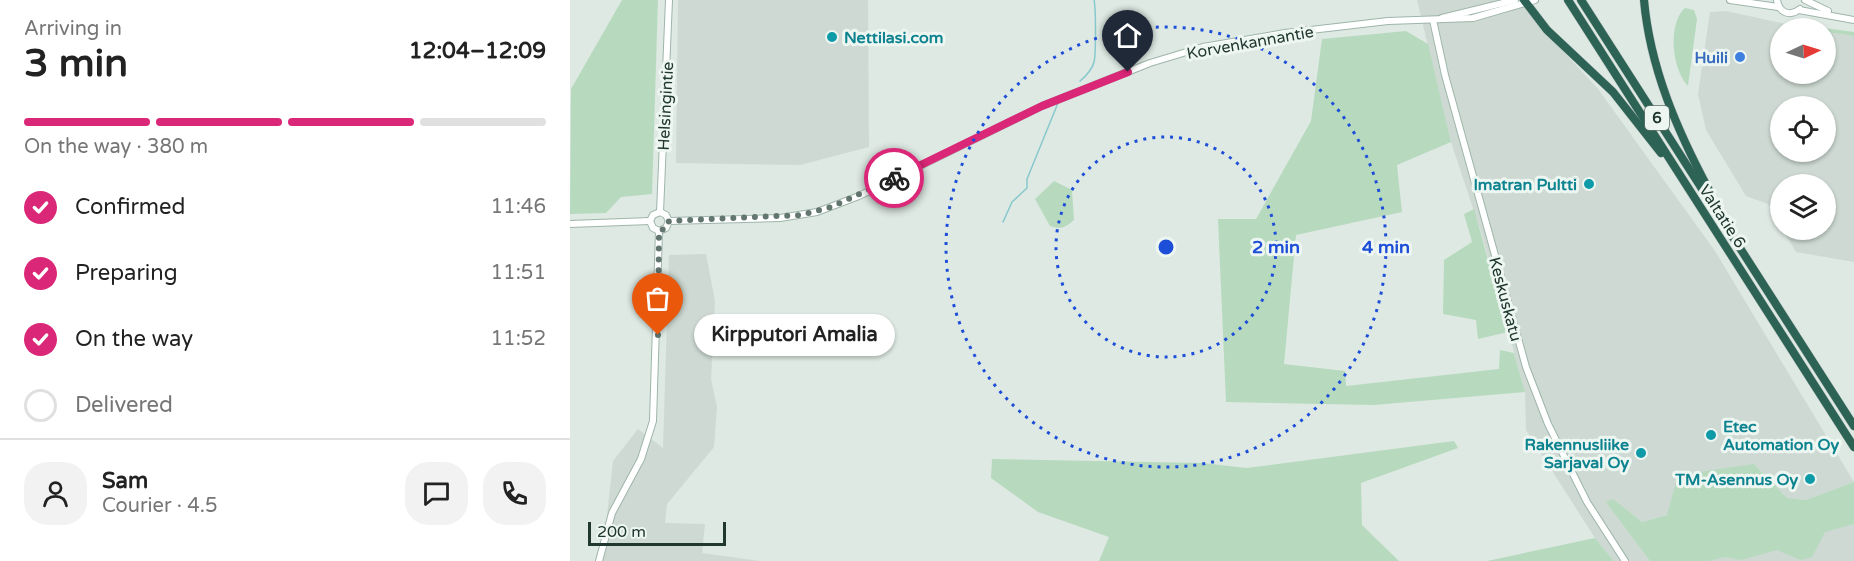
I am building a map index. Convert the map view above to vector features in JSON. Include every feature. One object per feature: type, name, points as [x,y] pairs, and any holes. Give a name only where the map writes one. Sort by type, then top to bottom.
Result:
[{"type":"highway","name":"Valtatie 6","points":[[1568,0],[1854,447]]},
{"type":"highway","name":"Valtatie 6","points":[[1581,0],[1854,426]]},
{"type":"highway","points":[[1644,0],[1651,49],[1671,111],[1690,156],[1733,237]]},
{"type":"highway","points":[[1525,2],[1546,30],[1613,92],[1686,184]]},
{"type":"main road","name":"Helsingintie","points":[[660,212],[669,0]]},
{"type":"main road","name":"Korvenkannantie","points":[[1433,20],[1486,9],[1515,0]]},
{"type":"main road","name":"Korvenkannantie","points":[[669,221],[780,218],[831,207],[1042,106],[1150,63],[1203,48],[1285,33],[1388,21],[1473,18],[1535,0]]},
{"type":"main road","points":[[1731,0],[1778,3],[1786,13],[1799,10],[1852,19]]},
{"type":"main road","points":[[1799,10],[1804,0],[1852,19]]},
{"type":"main road","name":"Keskuskatu","points":[[1433,20],[1440,55],[1526,367],[1548,424],[1582,492],[1625,561]]},
{"type":"main road","points":[[660,212],[666,215],[669,221],[666,228],[659,231],[653,228],[650,221],[653,215],[660,212]]},
{"type":"main road","points":[[570,224],[650,221]]},
{"type":"main road","points":[[599,561],[612,513],[641,459],[653,421],[659,231]]},
{"type":"shaded area","points":[[678,0],[868,0],[869,147],[800,165],[676,163]]},
{"type":"shaded area","points":[[1417,0],[1525,0],[1550,37],[1598,89],[1715,251],[1854,482],[1806,500],[1787,498],[1754,464],[1667,515],[1642,522],[1614,500],[1607,502],[1650,561],[1614,561],[1595,538],[1526,430],[1525,392],[1482,235],[1451,142]]},
{"type":"shaded area","points":[[1726,11],[1770,21],[1770,84],[1836,84],[1836,33],[1854,36],[1854,262],[1796,252],[1789,240],[1836,240],[1836,174],[1770,174],[1770,208],[1768,204],[1746,196],[1706,130],[1698,94],[1710,12]]},
{"type":"shaded area","points":[[706,254],[715,301],[711,379],[717,407],[714,447],[667,504],[665,523],[705,524],[702,553],[760,561],[602,561],[613,461],[638,429],[663,448],[669,255]]},
{"type":"shaded area","points":[[1854,524],[1854,561],[1703,561]]},
{"type":"green space","points":[[622,0],[658,0],[652,194],[621,197],[606,213],[570,214],[571,89]]},
{"type":"green space","points":[[1685,8],[1694,10],[1697,19],[1688,86],[1678,69],[1674,47],[1676,25],[1679,15]]},
{"type":"green space","points":[[1836,29],[1854,32],[1854,36],[1836,33]]},
{"type":"green space","points":[[1406,31],[1428,44],[1451,142],[1397,165],[1402,212],[1296,235],[1284,364],[1345,371],[1346,386],[1499,369],[1500,350],[1514,353],[1525,392],[1374,405],[1226,402],[1218,219],[1256,219],[1311,121],[1322,39]]},
{"type":"green space","points":[[1054,181],[1072,190],[1074,220],[1060,228],[1050,226],[1035,199]]},
{"type":"green space","points":[[1474,209],[1508,332],[1478,339],[1476,320],[1443,314],[1444,260],[1472,242],[1464,214]]},
{"type":"green space","points":[[1454,441],[1458,448],[1361,483],[1362,525],[1399,561],[1099,561],[1109,537],[1038,512],[991,478],[992,459],[1202,463],[1247,468]]},
{"type":"green space","points":[[1754,464],[1787,498],[1806,500],[1854,482],[1854,524],[1825,532],[1812,557],[1801,560],[1777,550],[1741,560],[1725,557],[1709,561],[1650,561],[1606,502],[1613,499],[1642,522],[1667,515],[1678,475]]},
{"type":"green space","points":[[1595,538],[1614,561],[1487,561]]},
{"type":"waterway","points":[[1080,81],[1092,68],[1094,62],[1096,31],[1094,0]]},
{"type":"waterway","points":[[1003,222],[1012,202],[1027,188],[1027,179],[1058,103]]},
{"type":"way so far","points":[[658,335],[659,231],[666,228],[669,221],[780,218],[817,212],[859,196],[894,178]]},
{"type":"place","name":"Nettilasi.com","points":[[832,37]]},
{"type":"place","name":"Huili","points":[[1740,57]]},
{"type":"place","name":"Imatran Pultti","points":[[1589,184]]},
{"type":"place","name":"Kirpputori Amalia","points":[[658,335]]},
{"type":"place","name":"Etec Automation Oy","points":[[1711,435]]},
{"type":"place","name":"Rakennusliike Sarjaval Oy","points":[[1641,453]]},
{"type":"place","name":"TM-Asennus Oy","points":[[1810,479]]},
{"type":"route","points":[[894,178],[976,136],[1042,106],[1128,72]]}]
